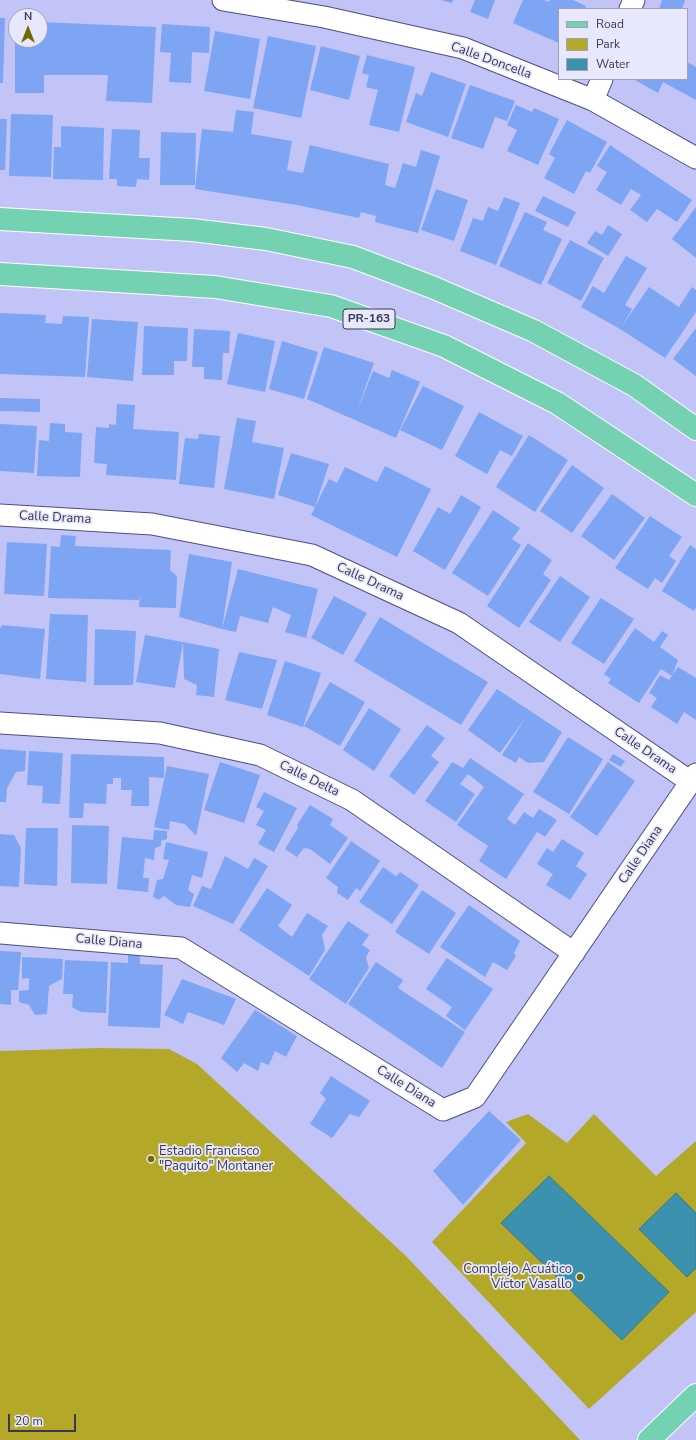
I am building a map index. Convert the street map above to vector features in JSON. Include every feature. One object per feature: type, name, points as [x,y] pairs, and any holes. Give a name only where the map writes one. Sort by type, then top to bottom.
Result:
[{"type":"main road","points":[[0,219],[192,230],[266,239],[353,257],[432,287],[534,331],[634,385],[696,429]]},
{"type":"main road","name":"PR-163","points":[[0,274],[215,287],[331,306],[444,346],[557,403],[696,495]]},
{"type":"main road","points":[[648,1440],[696,1395]]},
{"type":"street","name":"Calle Doncella","points":[[223,0],[324,17],[462,48],[593,100],[696,158]]},
{"type":"street","points":[[593,100],[602,80]]},
{"type":"street","name":"Calle Drama","points":[[0,515],[152,524],[312,555],[459,623],[693,778]]},
{"type":"street","name":"Calle Delta","points":[[0,723],[160,733],[260,755],[352,800],[574,953]]},
{"type":"street","name":"Calle Diana","points":[[0,933],[181,948],[444,1110],[475,1097],[693,778]]},
{"type":"green space","name":"Estadio Francisco \"Paquito\" Montaner","points":[[97,1048],[169,1049],[197,1064],[405,1255],[580,1440],[0,1440],[0,1051]]},
{"type":"green space","name":"Complejo Acuático Víctor Vasallo","points":[[528,1114],[567,1143],[594,1114],[656,1176],[696,1141],[696,1312],[589,1409],[432,1242],[526,1143],[506,1122]]},
{"type":"water","points":[[549,1176],[669,1292],[622,1340],[501,1223]]},
{"type":"water","points":[[676,1193],[696,1213],[696,1268],[687,1277],[639,1229]]},
{"type":"building","points":[[441,0],[453,0],[452,3]]},
{"type":"building","points":[[475,0],[495,0],[488,19],[470,12]]},
{"type":"building","points":[[523,0],[544,0],[549,2],[550,0],[573,0],[586,6],[585,8],[558,8],[558,43],[513,23]]},
{"type":"building","points":[[662,0],[685,0],[682,8],[659,8]]},
{"type":"building","points":[[0,18],[5,18],[3,83],[0,83]]},
{"type":"building","points":[[48,22],[156,27],[152,103],[106,101],[108,75],[44,75],[44,93],[15,93],[15,48],[48,48]]},
{"type":"building","points":[[162,24],[210,27],[209,53],[192,52],[191,83],[169,82],[171,53],[160,52]]},
{"type":"building","points":[[215,31],[260,39],[250,99],[204,91]]},
{"type":"building","points":[[268,36],[316,46],[301,118],[253,108]]},
{"type":"building","points":[[321,46],[360,56],[349,100],[310,90]]},
{"type":"building","points":[[367,55],[415,67],[399,132],[369,125],[378,90],[366,87],[369,75],[362,73]]},
{"type":"building","points":[[688,63],[696,67],[696,100],[663,82],[658,93],[635,80],[688,80]]},
{"type":"building","points":[[431,72],[466,84],[448,137],[406,122],[416,93],[422,96]]},
{"type":"building","points":[[470,85],[515,101],[507,121],[495,117],[483,149],[451,138]]},
{"type":"building","points":[[516,105],[532,112],[534,108],[559,119],[538,165],[507,151],[517,130],[507,125]]},
{"type":"building","points":[[236,110],[254,112],[251,134],[292,141],[287,170],[303,173],[310,145],[389,164],[385,185],[395,188],[403,163],[416,167],[421,150],[440,156],[418,233],[375,222],[376,216],[361,212],[359,218],[297,205],[195,189],[202,129],[233,132]]},
{"type":"building","points":[[11,114],[53,115],[51,177],[9,176]]},
{"type":"building","points":[[0,119],[7,119],[5,170],[0,170]]},
{"type":"building","points":[[567,120],[607,142],[590,173],[586,171],[574,194],[544,178],[555,158],[549,154]]},
{"type":"building","points":[[61,126],[104,128],[103,180],[53,179],[54,147],[61,147]]},
{"type":"building","points":[[112,129],[140,130],[139,158],[150,158],[149,180],[137,179],[136,187],[117,186],[117,179],[109,179]]},
{"type":"building","points":[[161,132],[196,133],[195,185],[160,185]]},
{"type":"building","points":[[610,145],[692,200],[677,222],[657,209],[647,222],[630,210],[641,195],[631,189],[621,205],[596,190],[607,172],[597,166]]},
{"type":"building","points":[[436,189],[468,200],[454,241],[421,230]]},
{"type":"building","points":[[543,196],[576,212],[568,227],[535,211]]},
{"type":"building","points":[[504,197],[520,203],[496,265],[460,251],[473,218],[483,221],[488,207],[498,211]]},
{"type":"building","points":[[696,207],[696,258],[672,239]]},
{"type":"building","points":[[525,212],[547,222],[543,230],[562,239],[541,285],[499,266]]},
{"type":"building","points":[[608,225],[622,234],[608,256],[587,243],[595,231],[602,235]]},
{"type":"building","points":[[570,240],[604,258],[581,301],[547,283]]},
{"type":"building","points":[[626,256],[647,268],[625,305],[632,309],[622,326],[649,287],[679,307],[692,287],[696,290],[696,312],[665,358],[620,329],[581,307],[593,286],[604,293]]},
{"type":"building","points":[[0,313],[46,315],[45,323],[62,324],[63,316],[89,317],[85,377],[0,374]]},
{"type":"building","points":[[92,319],[138,322],[133,381],[87,377]]},
{"type":"building","points":[[144,326],[188,328],[187,361],[174,361],[174,375],[142,375]]},
{"type":"building","points":[[696,328],[696,376],[673,359]]},
{"type":"building","points":[[194,329],[230,331],[229,353],[223,353],[222,380],[204,379],[204,367],[192,367]]},
{"type":"building","points":[[238,333],[275,341],[265,392],[227,384]]},
{"type":"building","points":[[282,341],[318,352],[304,399],[269,389]]},
{"type":"building","points":[[324,347],[374,363],[357,411],[373,371],[389,378],[392,370],[420,382],[396,438],[307,399]]},
{"type":"building","points":[[423,386],[464,406],[442,450],[400,430]]},
{"type":"building","points":[[0,398],[40,399],[40,412],[0,411]]},
{"type":"building","points":[[117,404],[135,405],[133,429],[179,432],[176,480],[106,475],[107,464],[94,463],[96,427],[109,428],[109,424],[116,425]]},
{"type":"building","points":[[479,412],[523,436],[512,456],[500,450],[487,474],[455,456]]},
{"type":"building","points":[[237,418],[256,421],[252,442],[284,448],[274,499],[224,489]]},
{"type":"building","points":[[50,423],[65,424],[65,432],[82,433],[80,477],[37,476],[39,440],[49,441]]},
{"type":"building","points":[[0,424],[37,426],[34,473],[0,471]]},
{"type":"building","points":[[199,434],[220,436],[214,488],[179,484],[185,438],[198,439]]},
{"type":"building","points":[[529,435],[568,460],[535,512],[496,487]]},
{"type":"building","points":[[291,453],[329,464],[315,507],[278,495]]},
{"type":"building","points":[[572,465],[604,488],[572,533],[540,511]]},
{"type":"building","points":[[385,466],[431,489],[397,557],[311,515],[329,479],[337,483],[345,467],[377,482]]},
{"type":"building","points":[[612,494],[645,518],[614,560],[581,536]]},
{"type":"building","points":[[461,495],[481,507],[445,570],[413,551],[438,507],[450,514]]},
{"type":"building","points":[[493,510],[520,528],[512,539],[521,545],[488,596],[452,573]]},
{"type":"building","points":[[650,516],[682,537],[669,556],[676,561],[662,583],[655,578],[648,589],[615,568]]},
{"type":"building","points":[[61,535],[76,536],[75,546],[171,550],[170,570],[177,576],[176,608],[139,607],[140,593],[139,600],[48,598],[51,546],[60,547]]},
{"type":"building","points":[[7,542],[47,544],[44,596],[4,594]]},
{"type":"building","points":[[528,543],[552,560],[543,574],[551,580],[519,628],[487,606]]},
{"type":"building","points":[[690,545],[696,549],[696,607],[694,611],[662,591]]},
{"type":"building","points":[[189,554],[232,562],[222,629],[179,617]]},
{"type":"building","points":[[238,569],[318,589],[306,638],[285,632],[291,615],[273,607],[268,623],[240,616],[236,632],[222,629]]},
{"type":"building","points":[[560,576],[590,597],[560,642],[529,622]]},
{"type":"building","points":[[334,596],[367,613],[343,655],[311,638]]},
{"type":"building","points":[[601,598],[634,619],[604,664],[571,643]]},
{"type":"building","points":[[50,614],[88,615],[86,682],[46,679]]},
{"type":"building","points":[[380,617],[488,682],[461,725],[354,661]]},
{"type":"building","points":[[2,625],[45,629],[40,679],[0,674],[0,629]]},
{"type":"building","points":[[635,628],[654,642],[662,631],[668,635],[660,647],[678,660],[672,676],[661,669],[639,703],[608,683],[611,679],[604,674]]},
{"type":"building","points":[[95,629],[136,631],[133,685],[94,685]]},
{"type":"building","points":[[145,635],[183,642],[175,688],[136,682]]},
{"type":"building","points":[[183,642],[219,649],[214,697],[196,695],[197,685],[184,679]]},
{"type":"building","points":[[239,652],[277,660],[262,709],[225,700]]},
{"type":"building","points":[[285,661],[321,673],[303,727],[267,715]]},
{"type":"building","points":[[678,667],[696,678],[696,720],[684,712],[677,724],[651,707],[657,698],[649,693],[660,675],[669,680]]},
{"type":"building","points":[[330,682],[365,702],[340,746],[304,726]]},
{"type":"building","points":[[497,689],[562,732],[544,762],[528,763],[519,757],[516,763],[502,755],[526,717],[500,753],[468,730]]},
{"type":"building","points":[[369,708],[401,729],[374,771],[343,750]]},
{"type":"building","points":[[427,725],[445,738],[431,756],[439,762],[414,795],[389,776]]},
{"type":"building","points":[[568,737],[603,759],[569,814],[533,792]]},
{"type":"building","points":[[0,749],[26,751],[25,771],[16,772],[7,788],[6,802],[0,802]]},
{"type":"building","points":[[29,751],[63,753],[60,804],[42,803],[43,786],[27,785]]},
{"type":"building","points":[[71,754],[164,757],[164,778],[149,777],[149,806],[131,806],[132,790],[121,790],[121,778],[113,778],[113,784],[107,784],[106,804],[84,803],[83,818],[69,818]]},
{"type":"building","points":[[613,754],[625,761],[621,767],[609,760]]},
{"type":"building","points":[[470,758],[524,794],[507,819],[515,825],[524,812],[533,818],[539,809],[557,820],[545,837],[537,832],[506,879],[479,861],[488,846],[457,825],[484,787],[468,774],[460,784],[475,794],[456,822],[425,801],[452,762],[463,768]]},
{"type":"building","points":[[220,762],[260,775],[244,823],[204,810]]},
{"type":"building","points":[[608,762],[635,781],[597,836],[570,817]]},
{"type":"building","points":[[167,766],[209,774],[196,836],[185,824],[170,821],[169,830],[154,827]]},
{"type":"building","points":[[264,792],[297,808],[274,852],[258,844],[266,830],[256,825],[264,811],[256,807]]},
{"type":"building","points":[[310,805],[333,819],[330,825],[348,838],[330,864],[310,849],[304,848],[297,857],[285,849],[298,828],[297,825]]},
{"type":"building","points":[[72,825],[109,826],[107,884],[71,883]]},
{"type":"building","points":[[26,828],[58,828],[57,886],[24,884]]},
{"type":"building","points":[[154,830],[167,831],[167,839],[161,841],[161,846],[155,848],[154,860],[145,858],[143,878],[149,878],[148,892],[117,889],[122,837],[153,840]]},
{"type":"building","points":[[0,834],[14,835],[21,848],[19,887],[0,886]]},
{"type":"building","points":[[562,839],[584,853],[576,866],[587,874],[570,900],[546,885],[553,874],[537,864],[547,848],[553,852]]},
{"type":"building","points":[[351,841],[380,861],[360,891],[356,888],[348,900],[337,893],[338,887],[326,878]]},
{"type":"building","points":[[166,842],[208,852],[202,878],[192,875],[188,890],[194,894],[190,907],[176,905],[164,896],[159,900],[153,897],[157,880],[163,879],[169,860],[163,859]]},
{"type":"building","points":[[225,856],[248,869],[254,858],[268,866],[233,924],[193,906],[202,886],[211,889]]},
{"type":"building","points":[[383,867],[396,876],[400,872],[419,885],[392,924],[359,902]]},
{"type":"building","points":[[267,888],[292,905],[278,926],[292,937],[307,913],[328,926],[322,935],[325,950],[309,976],[239,930]]},
{"type":"building","points":[[422,890],[456,913],[429,954],[395,932]]},
{"type":"building","points":[[469,905],[520,941],[514,953],[516,956],[507,970],[493,962],[485,977],[440,947]]},
{"type":"building","points":[[348,921],[369,935],[362,945],[370,950],[366,957],[369,968],[346,1004],[309,979]]},
{"type":"building","points":[[0,951],[21,952],[18,990],[11,990],[11,1005],[0,1004]]},
{"type":"building","points":[[128,955],[140,955],[140,964],[163,965],[160,1028],[108,1026],[111,962],[128,963]]},
{"type":"building","points":[[22,957],[63,959],[62,979],[49,986],[47,1014],[35,1015],[29,1005],[19,1002],[19,991],[29,990],[29,978],[22,979]]},
{"type":"building","points":[[447,958],[493,989],[465,1030],[446,1016],[452,1007],[426,989]]},
{"type":"building","points":[[65,960],[108,962],[106,1013],[81,1012],[72,1007],[73,994],[63,994]]},
{"type":"building","points":[[376,962],[403,980],[398,988],[465,1032],[442,1068],[348,1004]]},
{"type":"building","points":[[182,979],[236,999],[224,1025],[188,1012],[183,1024],[164,1015]]},
{"type":"building","points":[[255,1010],[297,1036],[286,1057],[275,1051],[269,1065],[261,1062],[258,1071],[244,1063],[237,1072],[221,1058]]},
{"type":"building","points":[[331,1076],[370,1101],[359,1117],[350,1114],[332,1138],[310,1124],[326,1099],[320,1093]]},
{"type":"building","points":[[489,1111],[521,1140],[463,1205],[433,1171]]},
{"type":"place","name":"Estadio Francisco \"Paquito\" Montaner","points":[[151,1159]]},
{"type":"place","name":"Complejo Acuático Víctor Vasallo","points":[[580,1277]]}]
